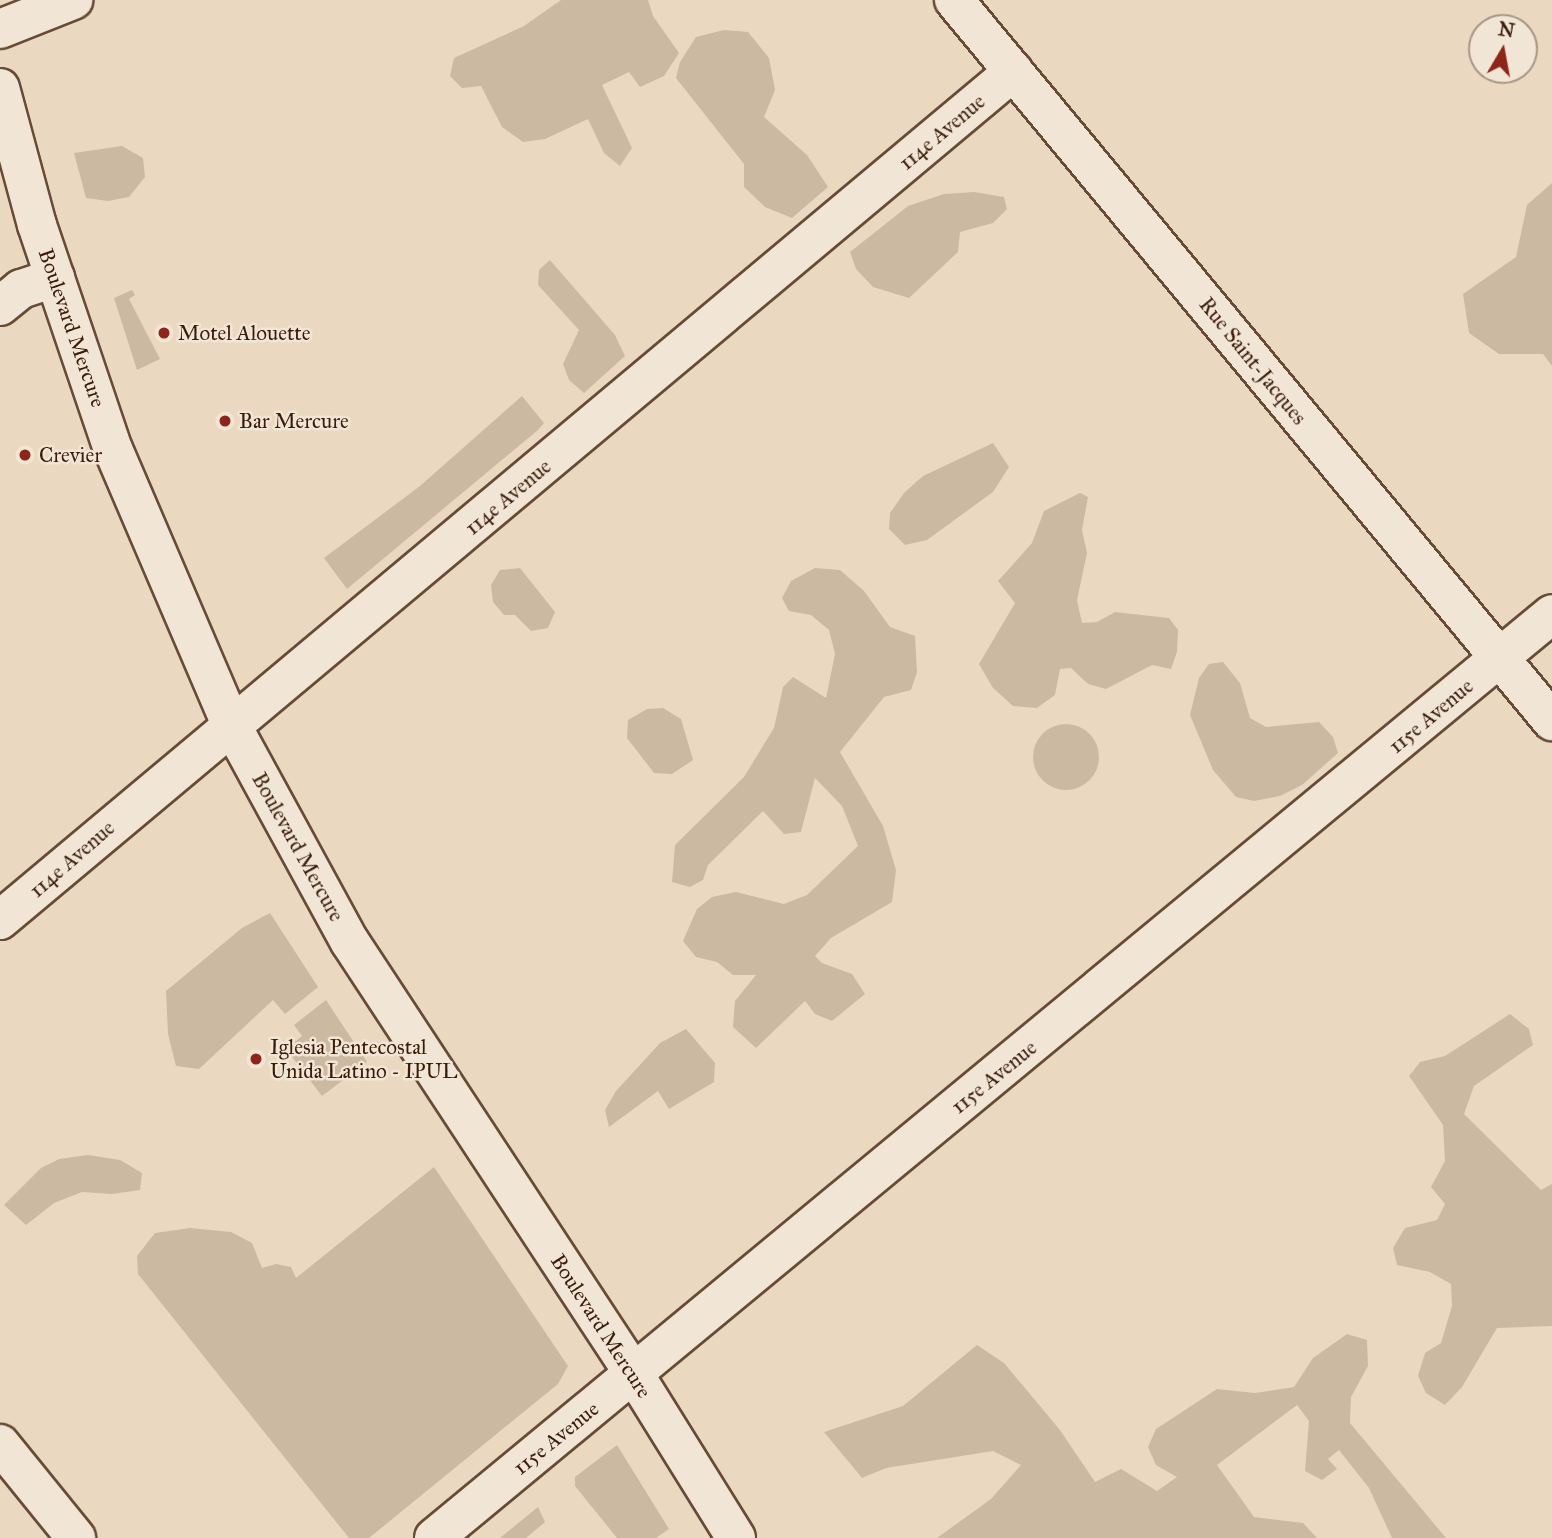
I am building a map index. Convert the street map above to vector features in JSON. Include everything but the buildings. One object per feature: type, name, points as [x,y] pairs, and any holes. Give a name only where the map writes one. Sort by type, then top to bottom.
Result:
[{"type":"street","points":[[0,29],[73,0]]},
{"type":"street","name":"Rue Saint-Jacques","points":[[954,0],[1552,721]]},
{"type":"street","name":"114e Avenue","points":[[0,920],[1014,71]]},
{"type":"street","name":"Boulevard Mercure","points":[[0,88],[55,278],[129,490],[232,726],[351,942],[634,1374],[736,1538]]},
{"type":"street","points":[[0,306],[22,289],[55,278]]},
{"type":"street","name":"115e Avenue","points":[[434,1538],[1552,614]]},
{"type":"street","points":[[0,1444],[76,1538]]},
{"type":"shaded area","points":[[561,0],[648,0],[653,16],[679,53],[664,76],[640,87],[629,72],[602,85],[632,148],[620,166],[604,153],[588,119],[545,139],[523,142],[502,127],[481,86],[462,88],[450,76],[454,58],[524,26]]},
{"type":"shaded area","points":[[724,30],[748,32],[769,58],[775,90],[764,117],[807,155],[828,187],[792,218],[765,207],[744,187],[744,164],[676,78],[680,62],[696,37]]},
{"type":"shaded area","points":[[122,146],[143,158],[145,177],[129,197],[108,201],[86,198],[74,153]]},
{"type":"shaded area","points":[[1552,183],[1552,366],[1543,354],[1499,354],[1469,333],[1463,294],[1516,257],[1527,205]]},
{"type":"shaded area","points":[[974,192],[1004,197],[1007,209],[993,223],[960,232],[958,252],[909,298],[873,287],[856,269],[850,252],[908,206],[944,194]]},
{"type":"shaded area","points":[[550,260],[615,335],[625,356],[584,393],[569,380],[563,364],[579,330],[538,285],[539,270]]},
{"type":"shaded area","points":[[132,290],[135,295],[129,299],[160,359],[137,370],[114,298]]},
{"type":"shaded area","points":[[522,396],[544,423],[538,430],[347,589],[324,558],[420,486]]},
{"type":"shaded area","points":[[993,443],[1009,467],[993,492],[927,540],[905,545],[889,529],[890,513],[904,493],[923,476]]},
{"type":"shaded area","points":[[1080,493],[1088,497],[1082,530],[1087,553],[1077,600],[1082,623],[1097,622],[1115,612],[1169,618],[1178,630],[1177,652],[1171,669],[1152,665],[1106,689],[1088,684],[1071,668],[1060,669],[1055,695],[1037,708],[1013,706],[993,688],[979,664],[1015,603],[998,581],[1032,543],[1044,511]]},
{"type":"shaded area","points":[[520,568],[555,612],[548,628],[531,631],[515,615],[504,615],[493,602],[491,585],[500,570]]},
{"type":"shaded area","points":[[815,568],[840,570],[864,591],[890,627],[915,636],[917,672],[911,690],[884,697],[840,752],[883,826],[896,870],[892,902],[831,938],[815,956],[822,963],[852,974],[865,994],[832,1021],[815,1014],[805,1001],[756,1048],[733,1027],[735,1001],[756,975],[733,975],[717,962],[696,957],[683,941],[697,909],[712,897],[736,892],[784,904],[807,895],[858,846],[842,806],[815,778],[801,832],[784,834],[763,811],[708,865],[703,880],[690,887],[672,882],[675,845],[744,777],[774,728],[783,687],[793,677],[826,698],[835,654],[829,630],[811,615],[789,611],[782,598],[791,581]]},
{"type":"shaded area","points":[[1223,662],[1240,683],[1250,718],[1266,727],[1319,722],[1333,737],[1338,753],[1302,785],[1280,796],[1254,801],[1236,797],[1213,770],[1190,715],[1199,678],[1209,664]]},
{"type":"shaded area","points":[[663,708],[681,719],[693,760],[672,774],[654,773],[627,738],[628,720],[647,709]]},
{"type":"shaded area","points":[[1066,724],[1079,727],[1089,734],[1096,744],[1099,757],[1096,770],[1089,780],[1079,787],[1066,790],[1053,787],[1043,780],[1036,770],[1033,757],[1036,744],[1043,734],[1053,727]]},
{"type":"shaded area","points":[[270,913],[318,987],[285,1014],[273,1000],[199,1069],[176,1066],[168,1034],[166,991],[242,928]]},
{"type":"shaded area","points":[[326,1000],[367,1062],[322,1096],[286,1049],[302,1036],[294,1025]]},
{"type":"shaded area","points":[[1510,1014],[1529,1029],[1533,1045],[1474,1086],[1464,1114],[1541,1190],[1552,1184],[1552,1326],[1497,1328],[1462,1387],[1445,1405],[1426,1393],[1418,1376],[1425,1353],[1441,1343],[1452,1306],[1451,1284],[1430,1272],[1397,1265],[1393,1248],[1405,1228],[1437,1220],[1445,1204],[1431,1187],[1445,1161],[1443,1125],[1409,1076],[1420,1062],[1445,1056]]},
{"type":"shaded area","points":[[686,1029],[715,1063],[714,1082],[669,1109],[658,1091],[609,1127],[605,1110],[616,1091],[660,1043]]},
{"type":"shaded area","points":[[88,1155],[120,1160],[142,1173],[140,1190],[112,1194],[82,1192],[54,1203],[26,1225],[4,1205],[41,1168],[59,1159]]},
{"type":"shaded area","points":[[434,1167],[568,1366],[558,1384],[369,1538],[349,1538],[138,1274],[137,1256],[155,1233],[190,1228],[231,1232],[252,1243],[262,1268],[276,1264],[291,1267],[296,1278]]},
{"type":"shaded area","points":[[1347,1334],[1367,1340],[1368,1366],[1351,1397],[1350,1423],[1446,1538],[1392,1538],[1369,1488],[1339,1450],[1328,1459],[1337,1469],[1322,1480],[1305,1471],[1309,1421],[1297,1405],[1217,1465],[1254,1517],[1303,1523],[1317,1538],[937,1538],[991,1499],[1021,1465],[993,1451],[886,1468],[862,1478],[824,1432],[903,1406],[977,1345],[1004,1363],[1060,1430],[1095,1482],[1121,1469],[1157,1491],[1177,1477],[1156,1465],[1148,1447],[1156,1429],[1217,1389],[1255,1393],[1294,1387],[1313,1358]]},
{"type":"shaded area","points":[[617,1445],[669,1529],[656,1538],[617,1538],[575,1486],[575,1477]]},
{"type":"shaded area","points":[[538,1507],[545,1522],[526,1538],[500,1538]]},
{"type":"place","name":"Motel Alouette","points":[[164,333]]},
{"type":"place","name":"Bar Mercure","points":[[225,421]]},
{"type":"place","name":"Crevier","points":[[25,455]]},
{"type":"place","name":"Iglesia Pentecostal Unida Latino - IPUL","points":[[256,1059]]}]
